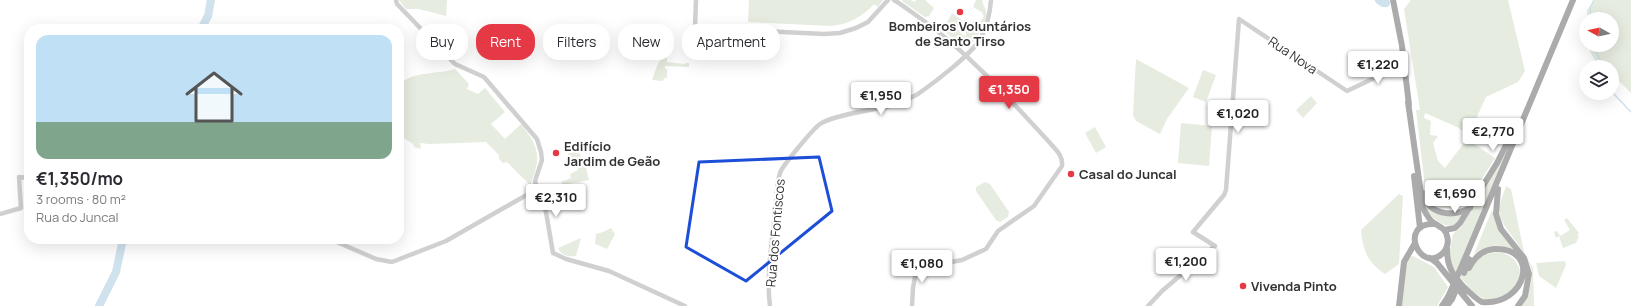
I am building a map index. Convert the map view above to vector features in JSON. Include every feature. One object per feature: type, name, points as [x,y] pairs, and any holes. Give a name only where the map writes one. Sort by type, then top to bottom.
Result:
[{"type":"main road","points":[[1393,0],[1406,69],[1420,228]]},
{"type":"main road","points":[[1442,306],[1450,298],[1464,273],[1572,3]]},
{"type":"main road","points":[[1447,306],[1545,68]]},
{"type":"main road","points":[[1408,102],[1423,208],[1430,220],[1444,230],[1448,239],[1446,248],[1447,261],[1450,268],[1454,276],[1479,306]]},
{"type":"main road","points":[[1444,230],[1455,228],[1470,208],[1497,163],[1523,112],[1526,111]]},
{"type":"main road","points":[[1416,158],[1420,165],[1424,198],[1429,205],[1438,211],[1450,213],[1457,213],[1470,208]]},
{"type":"main road","points":[[1498,189],[1496,214],[1501,229],[1524,258],[1529,274],[1525,296],[1518,306]]},
{"type":"main road","points":[[1435,224],[1424,225],[1420,228],[1415,237],[1416,247],[1422,254],[1430,258],[1472,306]]},
{"type":"main road","points":[[1399,306],[1404,262],[1415,243]]},
{"type":"main road","points":[[1430,258],[1440,255],[1446,248]]},
{"type":"main road","points":[[1464,273],[1467,272],[1478,255],[1489,249],[1500,249],[1510,253],[1519,260],[1523,271],[1524,282],[1521,290],[1512,301],[1493,306],[1480,301],[1465,288]]},
{"type":"street","points":[[396,0],[398,4],[455,64],[484,77],[538,139],[542,152],[542,160],[535,180],[546,212],[553,253],[566,259],[609,271],[686,306]]},
{"type":"street","points":[[696,0],[695,28],[824,34],[840,33],[868,22],[888,0]]},
{"type":"street","points":[[894,0],[937,31],[965,55],[996,85],[1051,144],[1059,153],[1062,161],[1062,166],[1034,206],[998,231],[986,249],[962,260],[941,264],[918,261],[913,288],[912,306]]},
{"type":"street","name":"Rua dos Fontiscos","points":[[770,305],[771,257],[778,179],[784,165],[820,124],[832,119],[890,106],[917,94],[965,55],[981,38],[988,19],[992,0]]},
{"type":"street","name":"Rua Nova","points":[[1148,306],[1215,246],[1193,232],[1224,195],[1226,190],[1239,19],[1348,91],[1387,72],[1406,69]]},
{"type":"street","points":[[0,214],[21,208],[19,177],[24,178]]},
{"type":"street","points":[[342,244],[376,258],[392,262],[446,241],[537,188]]},
{"type":"highlighted area","points":[[819,157],[832,211],[746,281],[686,247],[699,162]]},
{"type":"shaded area","points":[[399,0],[447,0],[446,16],[419,9],[406,9]]},
{"type":"shaded area","points":[[749,0],[883,0],[878,7],[874,4],[854,20],[831,26],[748,22]]},
{"type":"shaded area","points":[[911,0],[914,2],[916,0],[925,0],[934,8],[929,16],[925,17],[902,1]]},
{"type":"shaded area","points":[[976,0],[982,0],[986,10],[986,17],[976,39],[970,45],[962,44],[938,27],[942,22],[946,24],[952,13],[963,21],[957,29],[966,36],[966,31],[974,20],[979,24],[984,16],[982,14],[983,13],[973,7]]},
{"type":"shaded area","points":[[1411,0],[1508,0],[1525,71],[1518,82],[1486,97],[1475,121],[1474,138],[1457,127],[1425,113],[1424,118],[1431,121],[1430,135],[1438,136],[1433,143],[1438,161],[1445,168],[1467,139],[1495,158],[1466,204],[1454,209],[1438,207],[1431,202],[1426,195],[1416,110],[1420,110],[1404,9]]},
{"type":"shaded area","points":[[1595,0],[1631,0],[1631,93],[1619,81],[1619,60],[1594,60],[1590,52],[1619,52],[1619,12],[1587,12]]},
{"type":"shaded area","points":[[1136,59],[1189,88],[1167,119],[1160,134],[1136,121],[1133,115]]},
{"type":"shaded area","points":[[660,60],[685,64],[689,63],[689,67],[665,66],[665,69],[667,69],[667,78],[664,78],[663,81],[652,80]]},
{"type":"shaded area","points":[[455,69],[469,84],[467,89],[478,94],[485,88],[505,112],[491,124],[505,139],[521,124],[527,132],[532,139],[537,153],[536,167],[530,185],[507,162],[503,163],[499,159],[499,155],[486,142],[420,143],[421,149],[414,147],[413,144],[404,138],[404,81],[418,75]]},
{"type":"shaded area","points":[[1203,70],[1216,75],[1206,102],[1193,97]]},
{"type":"shaded area","points":[[1311,96],[1317,103],[1303,118],[1296,110]]},
{"type":"shaded area","points":[[1181,123],[1212,126],[1209,166],[1178,163]]},
{"type":"shaded area","points":[[1095,127],[1106,147],[1096,153],[1085,133]]},
{"type":"shaded area","points":[[1508,147],[1462,258],[1474,263],[1493,252],[1502,253],[1510,256],[1516,262],[1520,270],[1520,279],[1516,290],[1502,300],[1484,299],[1474,293],[1456,272],[1450,263],[1449,255],[1453,234],[1461,227]]},
{"type":"shaded area","points":[[577,148],[585,165],[589,180],[563,185],[561,182],[571,178],[570,174],[578,170],[578,165],[583,161],[582,159],[576,163],[573,160],[570,161],[568,151]]},
{"type":"shaded area","points":[[985,182],[990,184],[1009,212],[1008,217],[1000,222],[996,220],[976,191],[976,187]]},
{"type":"shaded area","points":[[1506,186],[1511,189],[1524,252],[1533,268],[1534,306],[1521,306],[1531,284],[1531,269],[1525,254],[1500,217],[1499,207]]},
{"type":"shaded area","points":[[1399,194],[1403,196],[1399,264],[1385,274],[1374,265],[1367,255],[1363,244],[1361,230]]},
{"type":"shaded area","points":[[1425,206],[1433,212],[1442,215],[1462,215],[1454,225],[1445,225],[1436,220]]},
{"type":"shaded area","points":[[1492,210],[1498,225],[1522,260],[1511,250],[1500,246],[1488,247],[1474,254]]},
{"type":"shaded area","points":[[1567,218],[1579,233],[1577,235],[1579,236],[1576,243],[1563,248],[1559,236],[1556,238],[1554,232],[1557,231],[1560,236],[1570,230],[1564,220]]},
{"type":"shaded area","points":[[611,228],[615,234],[607,249],[595,244],[596,234]]},
{"type":"shaded area","points":[[581,238],[576,256],[561,253],[558,248]]},
{"type":"shaded area","points":[[1413,256],[1434,267],[1448,287],[1437,306],[1401,306],[1404,268],[1409,257]]},
{"type":"shaded area","points":[[1565,261],[1566,265],[1556,288],[1539,276],[1536,263]]},
{"type":"waterway","points":[[204,24],[208,16],[211,0]]},
{"type":"waterway","points":[[1379,0],[1386,3]]},
{"type":"waterway","points":[[1590,12],[1590,8],[1594,0]]},
{"type":"waterway","points":[[1596,52],[1600,60]]},
{"type":"waterway","points":[[1619,99],[1631,112]]},
{"type":"waterway","points":[[99,306],[116,272],[122,244]]},
{"type":"place","name":"Bombeiros Voluntários de Santo Tirso","points":[[960,12]]},
{"type":"place","name":"Edifício Jardim de Geão","points":[[556,153]]},
{"type":"place","name":"Casal do Juncal","points":[[1071,174]]},
{"type":"place","name":"Vivenda Pinto","points":[[1243,286]]}]
